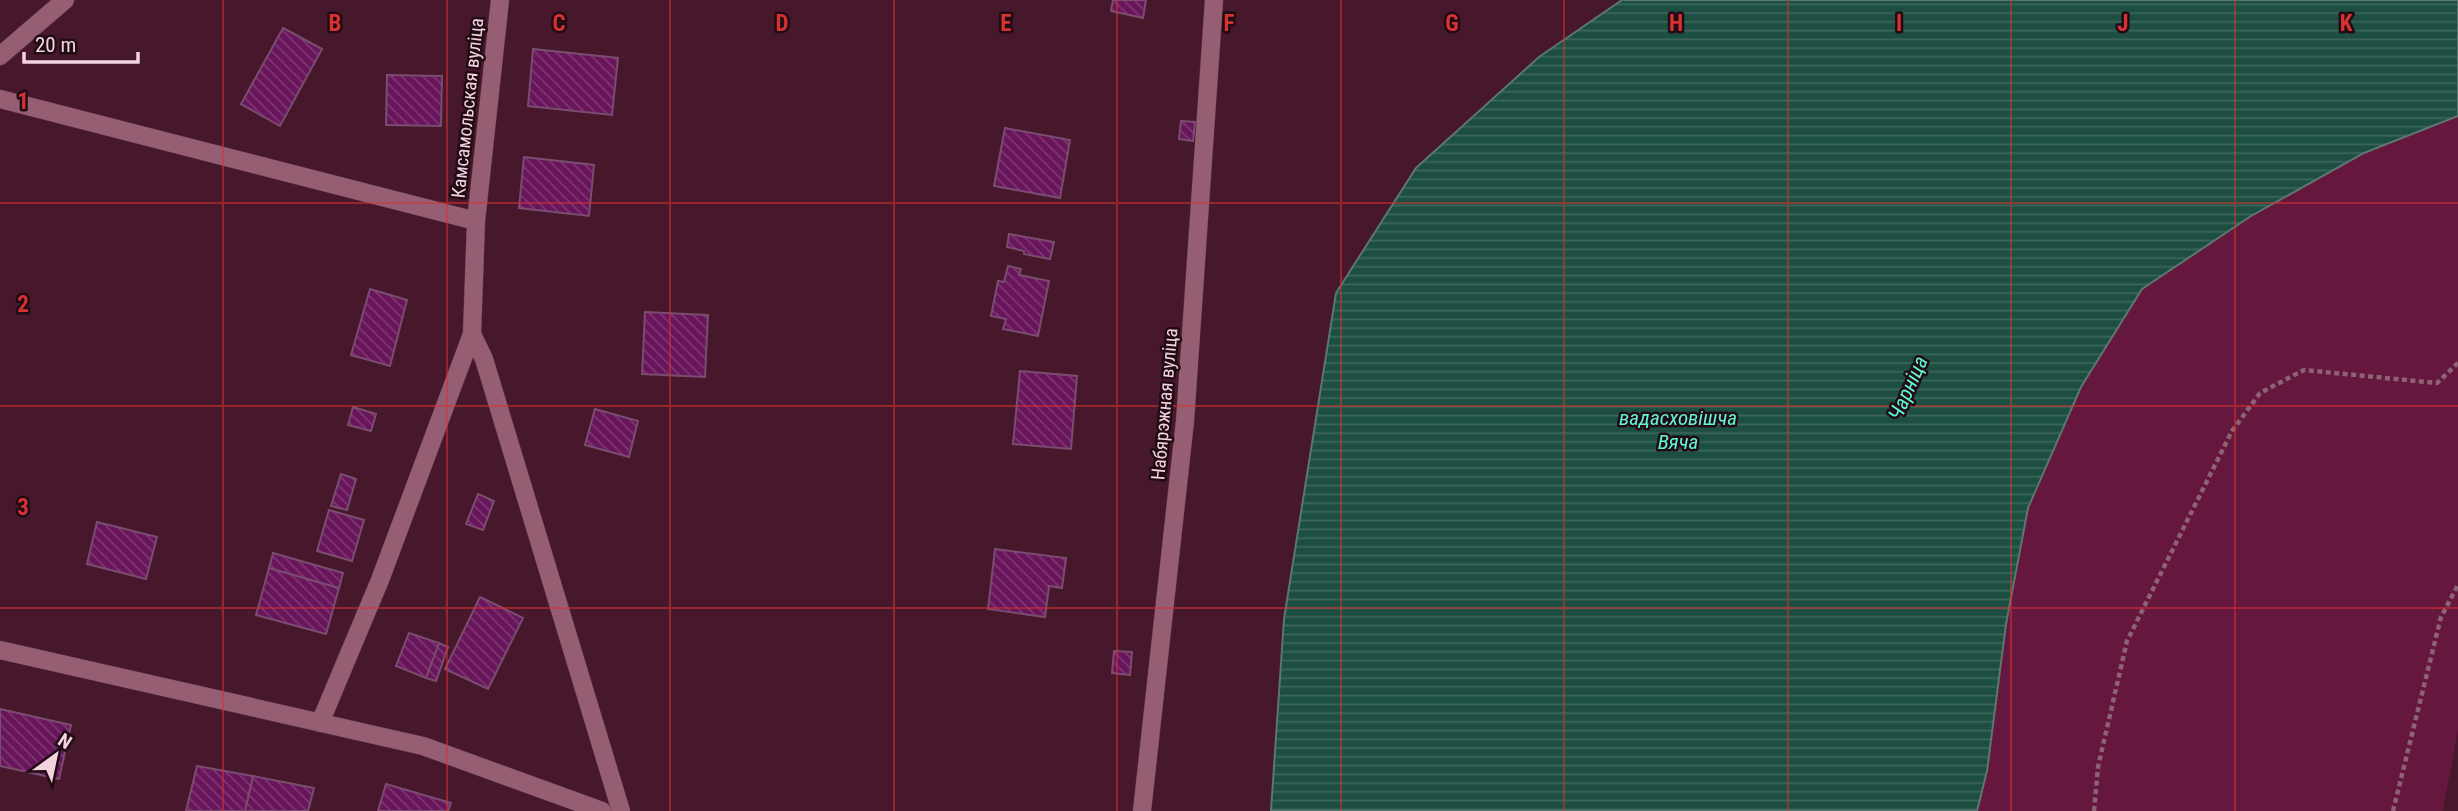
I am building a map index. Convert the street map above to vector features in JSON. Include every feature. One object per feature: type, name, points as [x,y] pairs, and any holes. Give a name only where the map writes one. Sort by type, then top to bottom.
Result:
[{"type":"street","points":[[0,56],[65,0]]},
{"type":"street","name":"Камсамольская вуліца","points":[[472,334],[476,221],[500,0]]},
{"type":"street","name":"Набярэжная вуліца","points":[[1142,811],[1185,421],[1214,0]]},
{"type":"street","points":[[0,99],[476,221]]},
{"type":"street","points":[[320,723],[380,580],[472,334]]},
{"type":"street","points":[[472,334],[484,359],[621,811]]},
{"type":"street","points":[[0,650],[423,746],[602,811]]},
{"type":"path","points":[[2094,811],[2098,767],[2127,641],[2232,431],[2260,393],[2304,370],[2437,383],[2458,363]]},
{"type":"path","points":[[2393,811],[2441,617],[2458,585]]},
{"type":"shaded area","points":[[2458,116],[2458,731],[2443,811],[1977,811],[1987,771],[2006,624],[2028,508],[2081,387],[2142,289],[2251,216],[2364,153]]},
{"type":"water","name":"вадасховішча Вяча","points":[[1622,0],[2458,0],[2458,116],[2364,153],[2251,216],[2142,289],[2081,387],[2028,508],[2006,624],[1987,771],[1977,811],[1271,811],[1284,619],[1336,293],[1416,168],[1539,57]]},
{"type":"building","points":[[1113,0],[1146,0],[1143,18],[1111,11]]},
{"type":"building","points":[[283,28],[322,49],[280,126],[241,104]]},
{"type":"building","points":[[533,49],[618,58],[612,115],[528,106]]},
{"type":"building","points":[[387,75],[442,76],[441,126],[386,125]]},
{"type":"building","points":[[1181,121],[1195,122],[1193,141],[1179,139]]},
{"type":"building","points":[[1005,128],[1070,140],[1060,198],[994,186]]},
{"type":"building","points":[[524,157],[594,165],[589,216],[519,208]]},
{"type":"building","points":[[1009,234],[1054,242],[1050,259],[1024,254],[1024,251],[1007,247]]},
{"type":"building","points":[[1008,266],[1021,269],[1019,275],[1049,281],[1038,336],[1003,329],[1006,319],[991,316],[998,281],[1004,282]]},
{"type":"building","points":[[370,289],[407,300],[390,366],[351,355]]},
{"type":"building","points":[[645,312],[708,315],[705,377],[642,374]]},
{"type":"building","points":[[1020,371],[1077,376],[1071,449],[1013,444]]},
{"type":"building","points":[[353,407],[376,414],[371,431],[348,425]]},
{"type":"building","points":[[595,409],[638,421],[629,457],[585,445]]},
{"type":"building","points":[[341,474],[356,479],[347,510],[331,506]]},
{"type":"building","points":[[478,494],[494,501],[483,530],[466,524]]},
{"type":"building","points":[[329,510],[364,520],[352,561],[317,551]]},
{"type":"building","points":[[97,522],[157,537],[146,579],[87,564]]},
{"type":"building","points":[[995,549],[1066,558],[1062,588],[1049,586],[1045,617],[988,609]]},
{"type":"building","points":[[273,553],[343,573],[339,588],[269,568]]},
{"type":"building","points":[[269,568],[339,588],[326,634],[256,615]]},
{"type":"building","points":[[480,597],[523,618],[488,689],[445,669]]},
{"type":"building","points":[[409,633],[439,643],[426,678],[396,666]]},
{"type":"building","points":[[439,643],[448,647],[436,681],[426,678]]},
{"type":"building","points":[[1114,651],[1132,652],[1130,675],[1112,673]]},
{"type":"building","points":[[0,709],[71,725],[59,779],[0,766]]},
{"type":"building","points":[[197,766],[253,776],[245,811],[186,811]]},
{"type":"building","points":[[253,776],[314,788],[308,811],[245,811]]},
{"type":"building","points":[[386,784],[451,803],[448,811],[378,811]]},
{"type":"water label","name":"Чарніца","points":[[1908,388]]}]
